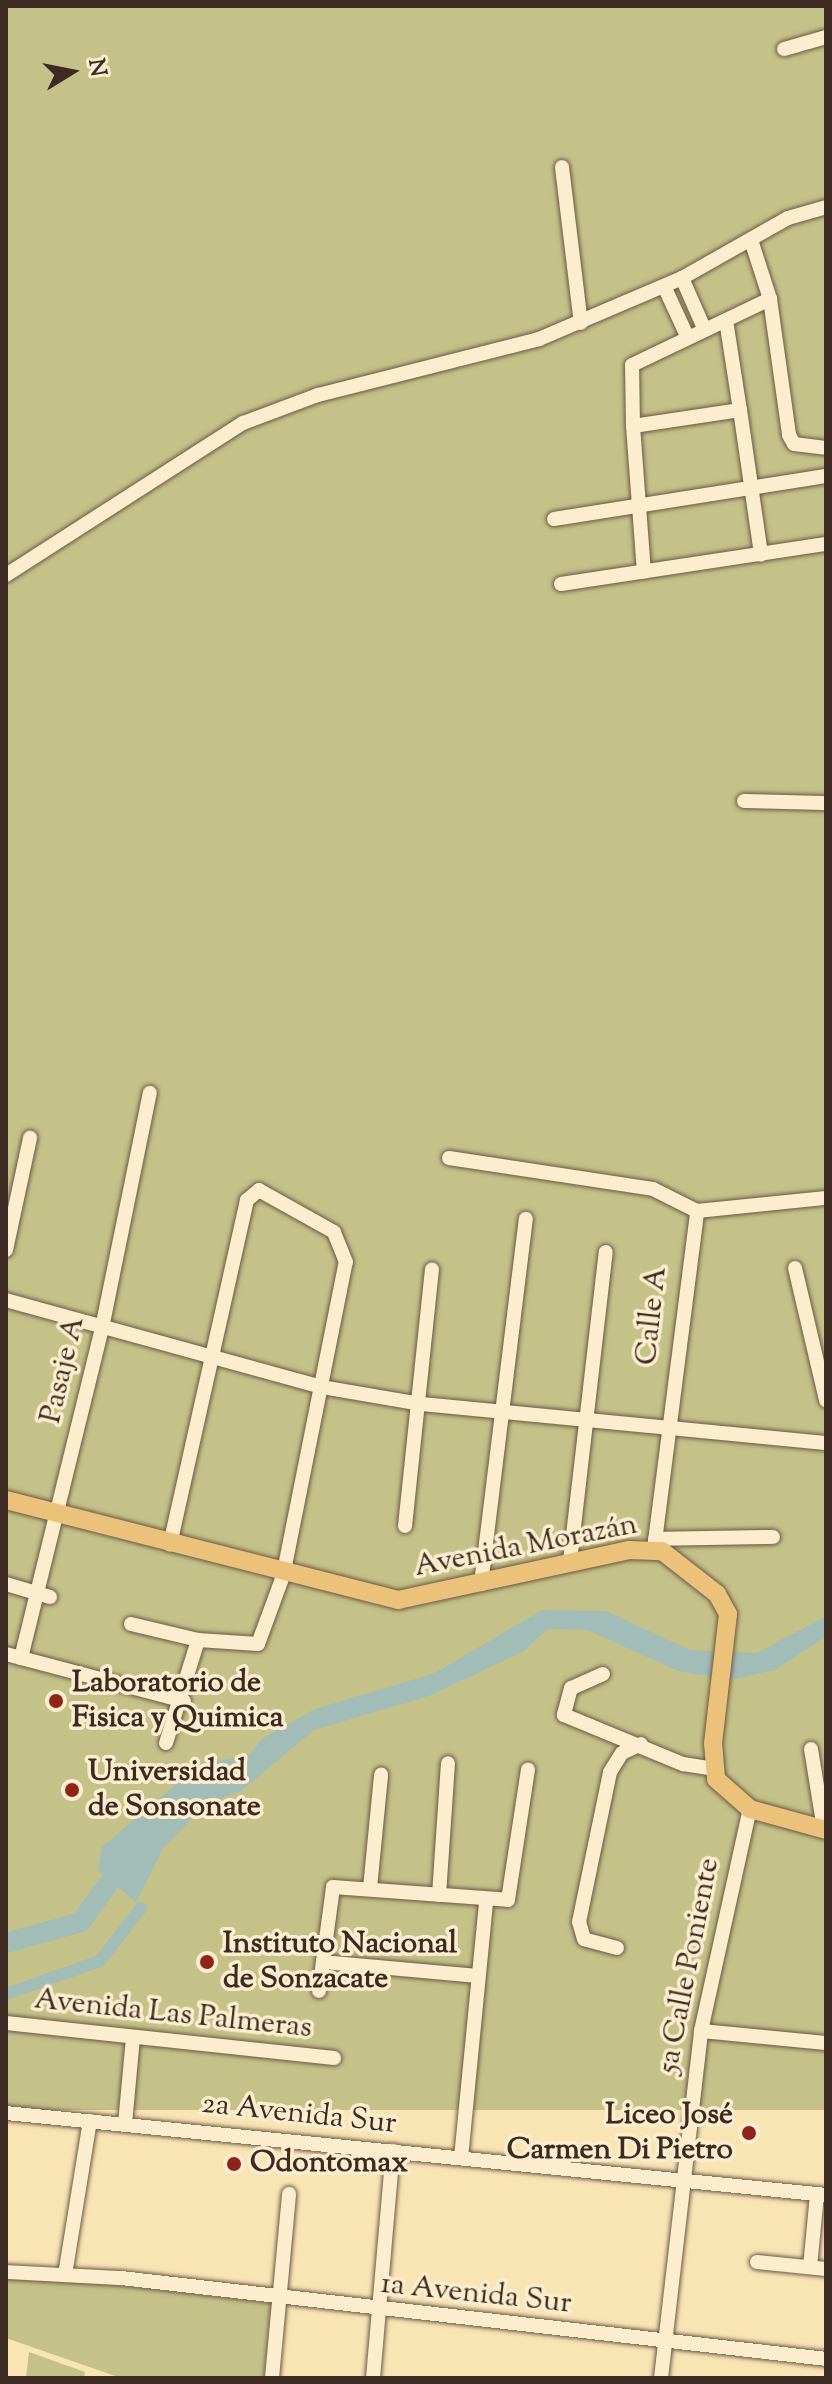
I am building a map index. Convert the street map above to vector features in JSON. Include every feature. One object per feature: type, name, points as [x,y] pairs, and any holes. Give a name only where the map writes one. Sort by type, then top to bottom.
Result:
[{"type":"main road","name":"Avenida Morazán","points":[[6,1500],[283,1576],[398,1600],[655,1544],[717,1594],[728,1614],[728,1641],[713,1769]]},
{"type":"main road","points":[[713,1769],[723,1790],[750,1809],[825,1830]]},
{"type":"street","points":[[784,49],[826,37]]},
{"type":"street","points":[[562,167],[581,323]]},
{"type":"street","points":[[6,575],[243,423],[581,323],[682,278],[751,240],[826,207]]},
{"type":"street","points":[[751,240],[770,299],[789,435],[794,444],[826,448]]},
{"type":"street","points":[[682,278],[704,328]]},
{"type":"street","points":[[664,286],[687,336]]},
{"type":"street","points":[[644,572],[633,426],[632,365],[687,336],[770,299]]},
{"type":"street","points":[[726,320],[761,554]]},
{"type":"street","points":[[633,426],[740,410]]},
{"type":"street","points":[[554,519],[752,491],[826,476]]},
{"type":"street","points":[[561,584],[826,544]]},
{"type":"street","points":[[744,801],[826,803]]},
{"type":"street","name":"Pasaje A","points":[[14,1656],[44,1595],[57,1514],[102,1328],[150,1093]]},
{"type":"street","points":[[6,1250],[30,1138]]},
{"type":"street","points":[[449,1158],[653,1189],[697,1211],[826,1198]]},
{"type":"street","points":[[131,1624],[198,1640],[258,1644],[283,1576],[346,1262],[342,1240],[259,1190],[247,1200],[170,1545]]},
{"type":"street","name":"Calle A","points":[[655,1544],[697,1211]]},
{"type":"street","points":[[481,1584],[505,1413],[526,1219]]},
{"type":"street","points":[[570,1561],[589,1423],[606,1252]]},
{"type":"street","points":[[795,1268],[826,1400]]},
{"type":"street","points":[[405,1526],[421,1404],[432,1269]]},
{"type":"street","points":[[6,1300],[322,1387],[421,1404],[589,1423],[826,1443]]},
{"type":"street","points":[[655,1544],[773,1537]]},
{"type":"street","points":[[6,1584],[44,1595]]},
{"type":"street","points":[[166,1743],[184,1701],[198,1640]]},
{"type":"street","points":[[14,1656],[184,1701]]},
{"type":"street","points":[[603,1674],[571,1688],[564,1715],[641,1744],[683,1764],[713,1769]]},
{"type":"street","points":[[617,1948],[584,1939],[579,1922],[610,1772],[622,1753],[641,1744]]},
{"type":"street","points":[[811,1749],[825,1830]]},
{"type":"street","points":[[439,1895],[448,1763]]},
{"type":"street","points":[[319,1991],[333,1887],[486,1901],[508,1900],[512,1893],[528,1770]]},
{"type":"street","points":[[370,1888],[381,1775]]},
{"type":"street","name":"5a Calle Poniente","points":[[661,2378],[701,2031],[750,1809]]},
{"type":"street","points":[[461,2158],[476,1976],[486,1901]]},
{"type":"street","points":[[323,1962],[476,1976]]},
{"type":"street","name":"Avenida Las Palmeras","points":[[6,2023],[334,2058]]},
{"type":"street","points":[[701,2031],[826,2043]]},
{"type":"street","points":[[125,2124],[133,2037]]},
{"type":"street","name":"2a Avenida Sur","points":[[6,2113],[822,2194]]},
{"type":"street","points":[[65,2275],[90,2121]]},
{"type":"street","points":[[373,2378],[393,2151]]},
{"type":"street","points":[[272,2378],[289,2194]]},
{"type":"street","points":[[810,2267],[822,2194]]},
{"type":"street","points":[[757,2262],[826,2269]]},
{"type":"street","name":"1a Avenida Sur","points":[[6,2272],[121,2278],[379,2311],[826,2359]]},
{"type":"shaded area","points":[[6,6],[826,6],[826,2110],[6,2110]]},
{"type":"shaded area","points":[[6,2272],[271,2303],[264,2378],[121,2378],[6,2338]]},
{"type":"shaded area","points":[[29,2352],[85,2372],[84,2378],[26,2378]]},
{"type":"water","points":[[542,1610],[606,1611],[690,1650],[757,1653],[826,1616],[826,1637],[775,1670],[729,1680],[678,1671],[587,1630],[547,1629],[524,1651],[429,1696],[314,1730],[241,1791],[207,1804],[164,1847],[136,1902],[98,1871],[102,1847],[201,1763],[248,1756],[263,1738],[315,1709],[435,1673]]},
{"type":"waterway","points":[[6,1943],[81,1922],[125,1860]]},
{"type":"waterway","points":[[6,1994],[100,1961],[141,1908]]},
{"type":"place","name":"Laboratorio de Fisica y Quimica","points":[[56,1701]]},
{"type":"place","name":"Universidad de Sonsonate","points":[[72,1790]]},
{"type":"place","name":"Instituto Nacional de Sonzacate","points":[[207,1962]]},
{"type":"place","name":"Liceo José Carmen Di Pietro","points":[[749,2133]]},
{"type":"place","name":"Odontomax","points":[[234,2164]]}]
